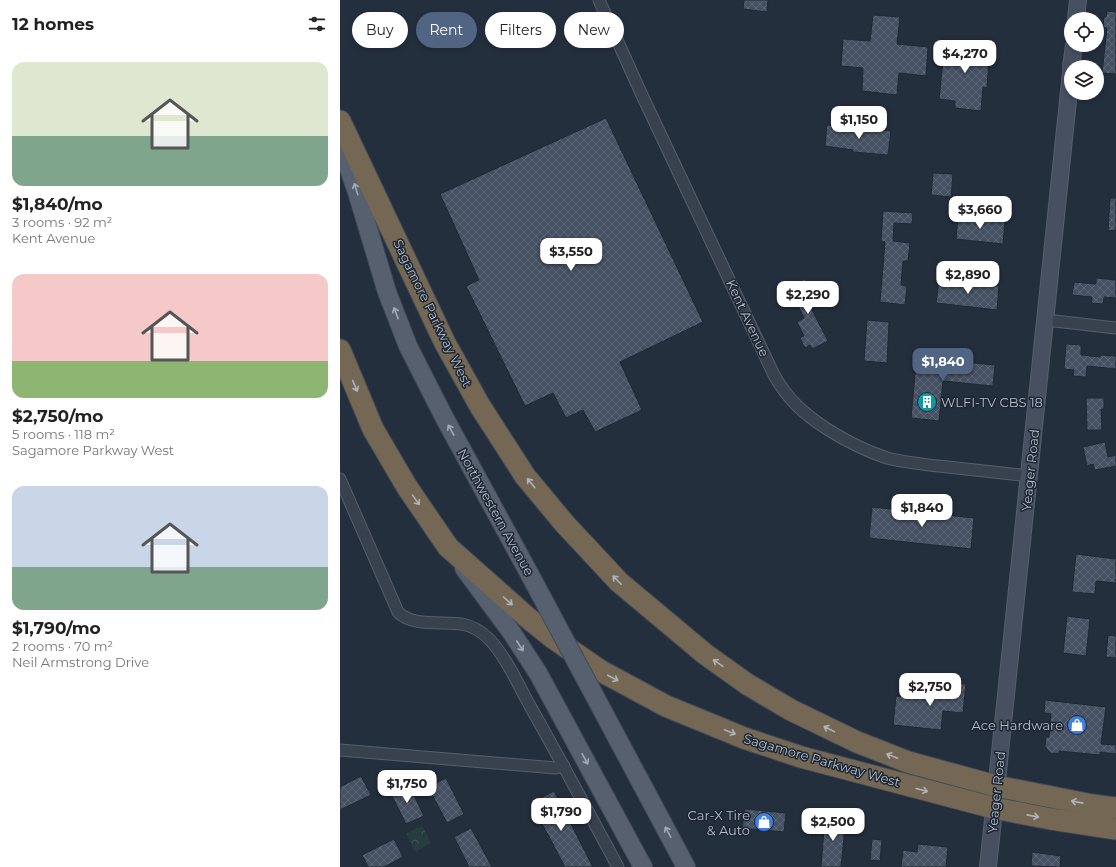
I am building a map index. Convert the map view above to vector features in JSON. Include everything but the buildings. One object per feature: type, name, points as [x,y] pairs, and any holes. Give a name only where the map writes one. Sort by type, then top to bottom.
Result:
[{"type":"highway","name":"Sagamore Parkway West","points":[[340,121],[445,343],[480,406],[525,476],[564,523],[619,582],[705,654],[747,684],[790,710],[856,742],[908,762],[996,786],[1092,805],[1116,808]]},
{"type":"highway","name":"Sagamore Parkway West","points":[[340,350],[373,430],[407,487],[448,547],[528,618],[553,638],[601,671],[666,706],[744,738],[801,757],[994,808],[1116,829]]},
{"type":"main road","name":"Northwestern Avenue","points":[[340,143],[357,192],[387,292],[408,346],[444,417],[686,867]]},
{"type":"main road","points":[[448,547],[512,633],[538,673],[643,867]]},
{"type":"street","name":"Kent Avenue","points":[[599,0],[774,375],[790,400],[808,416],[831,432],[863,449],[888,458],[916,464],[1030,476]]},
{"type":"street","points":[[1077,12],[1078,0]]},
{"type":"street","name":"Yeager Road","points":[[988,867],[1068,100]]},
{"type":"street","points":[[1046,320],[1116,328]]},
{"type":"street","points":[[340,479],[398,612],[403,617],[416,621],[463,624],[475,629],[488,638],[498,650],[513,676],[564,766],[618,867]]},
{"type":"street","points":[[340,750],[556,768],[564,766]]},
{"type":"green space","points":[[422,825],[431,843],[415,852],[406,834]]},
{"type":"place","name":"WLFI-TV CBS 18","points":[[927,402]]},
{"type":"place","name":"Ace Hardware","points":[[1077,725]]},
{"type":"place","name":"Car-X Tire & Auto","points":[[764,822]]}]
